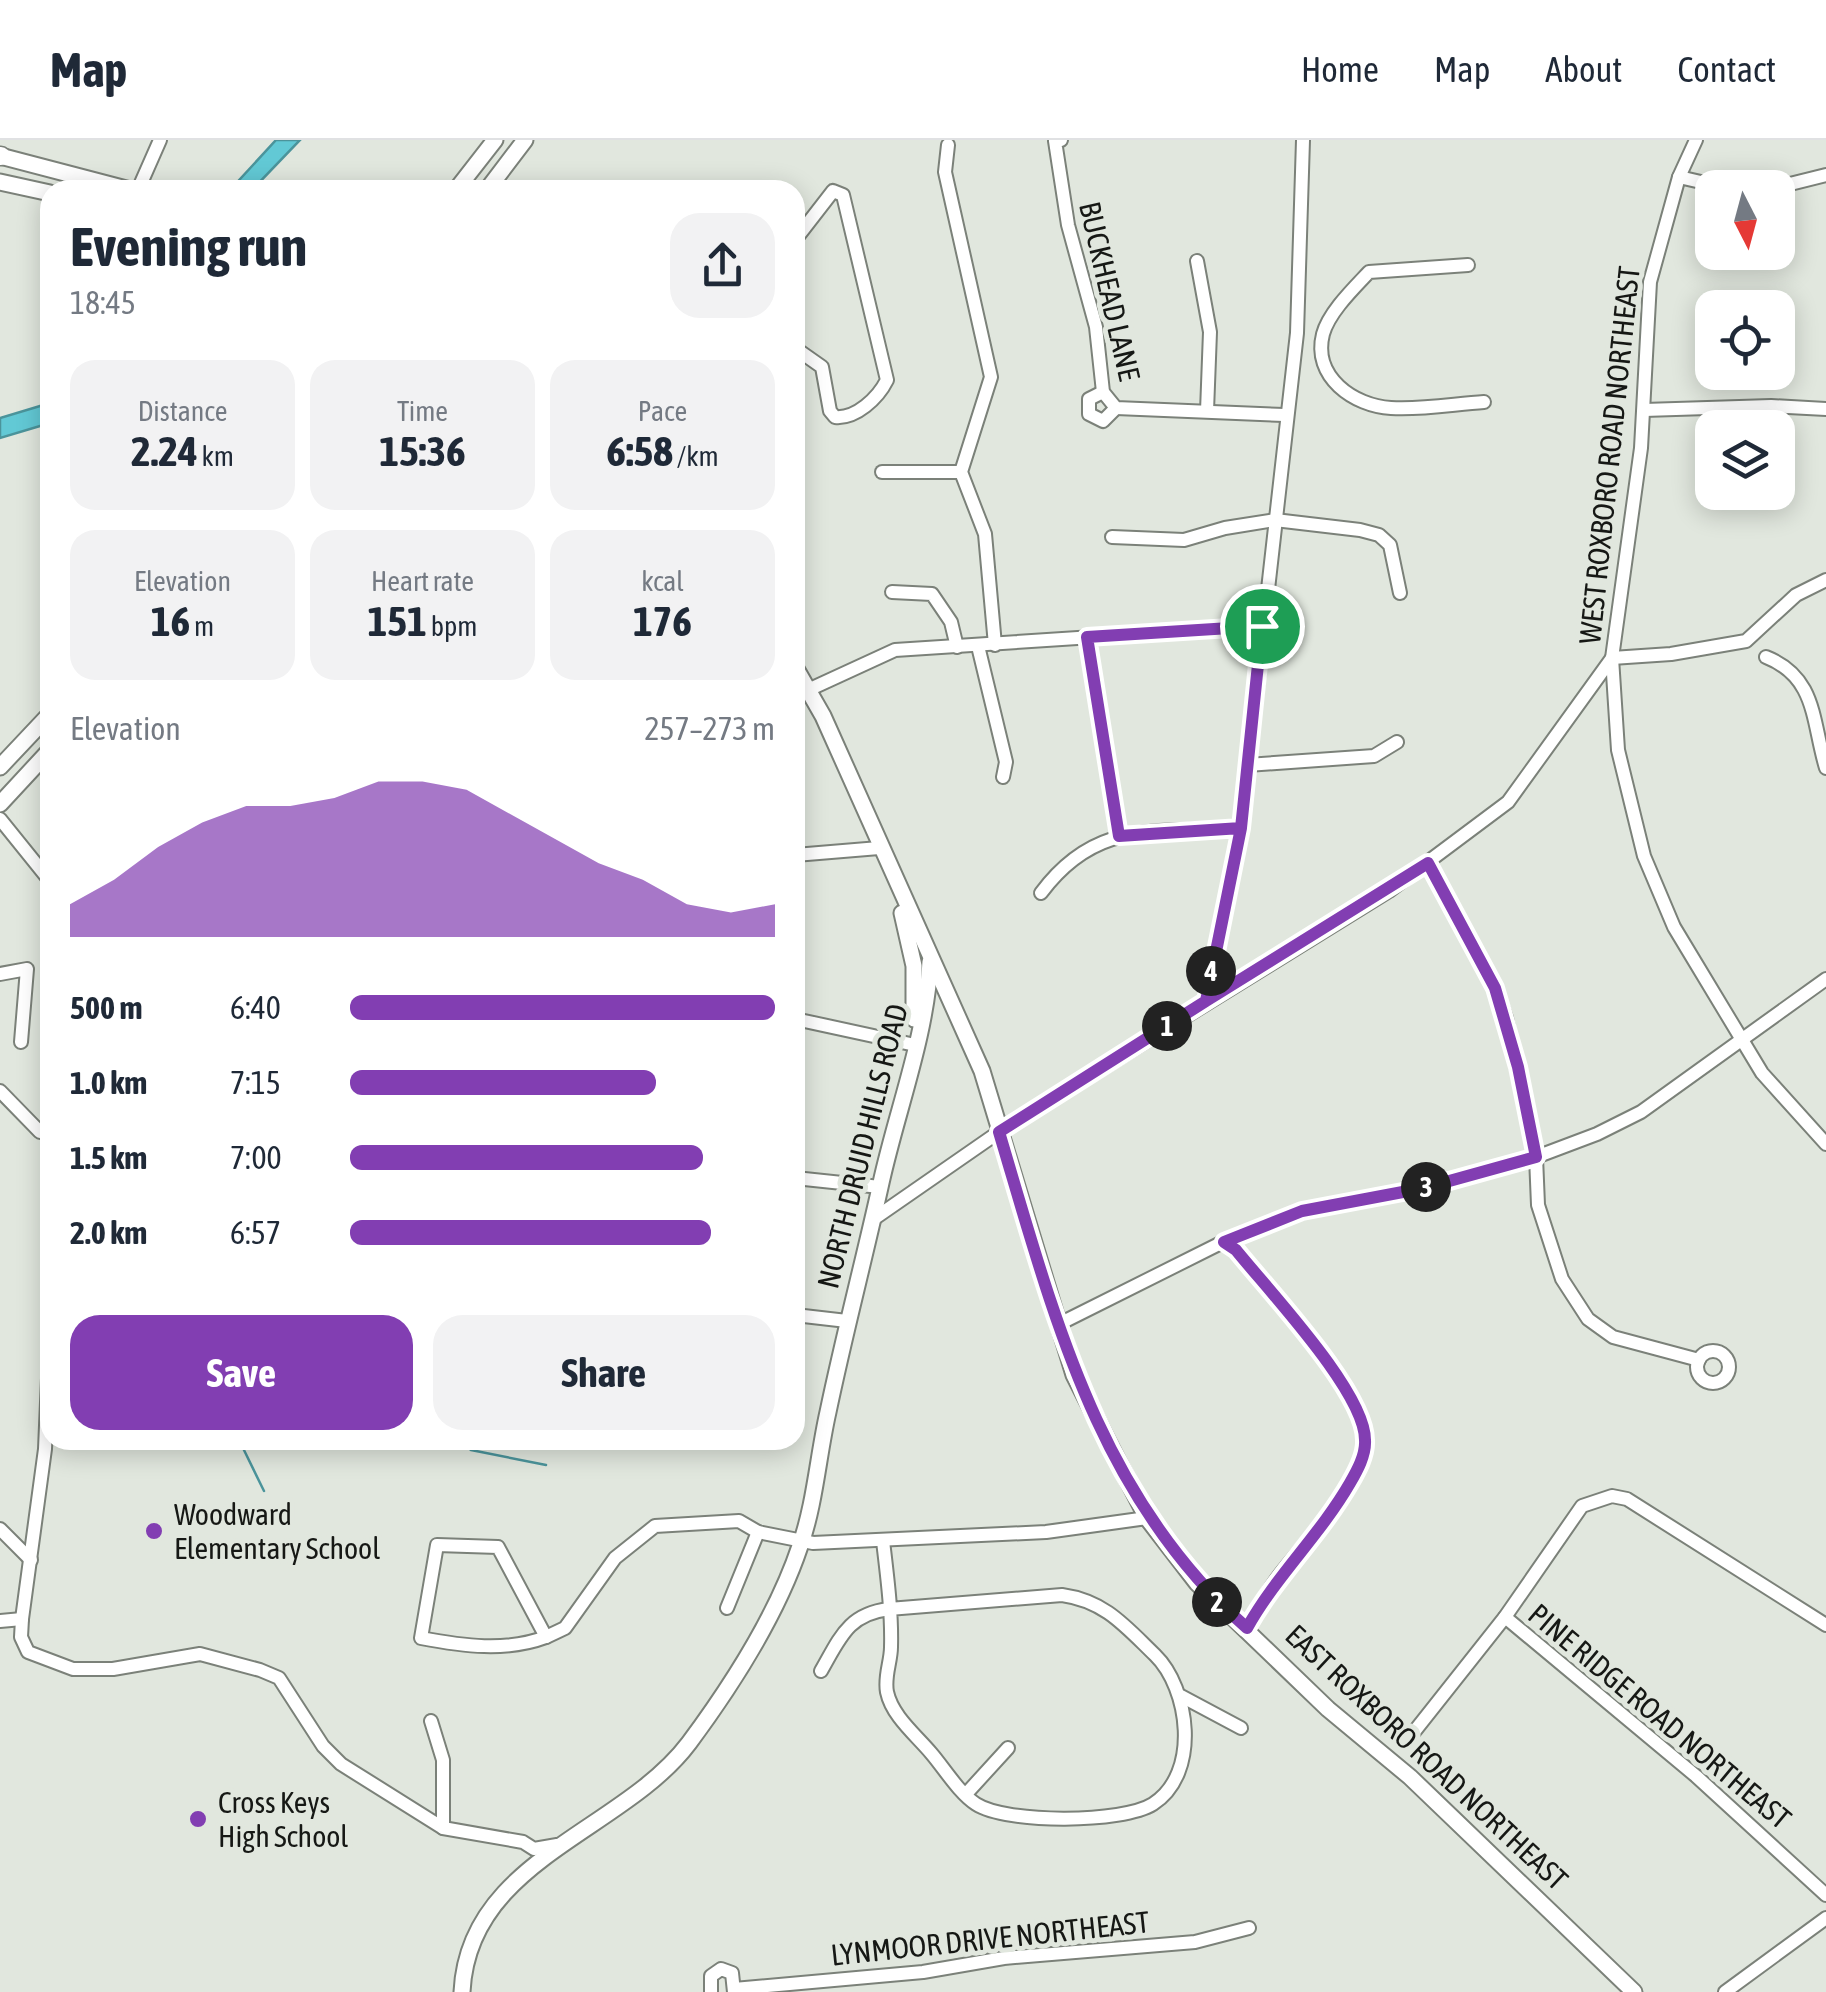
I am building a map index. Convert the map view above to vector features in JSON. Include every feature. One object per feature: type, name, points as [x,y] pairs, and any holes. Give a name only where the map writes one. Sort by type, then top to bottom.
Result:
[{"type":"main road","points":[[464,180],[495,140]]},
{"type":"main road","points":[[495,180],[526,140]]},
{"type":"main road","points":[[0,156],[92,180]]},
{"type":"main road","points":[[0,182],[40,191]]},
{"type":"main road","points":[[805,685],[894,880],[914,966],[914,1045]]},
{"type":"main road","points":[[0,767],[40,725]]},
{"type":"main road","points":[[0,804],[40,761]]},
{"type":"main road","name":"EAST ROXBORO ROAD NORTHEAST","points":[[894,880],[982,1071],[1074,1375],[1147,1518],[1197,1583],[1634,1992]]},
{"type":"main road","name":"NORTH DRUID HILLS ROAD","points":[[462,1992],[463,1972],[488,1913],[507,1890],[558,1845],[669,1770],[731,1680],[787,1580],[802,1542],[847,1320],[875,1218],[930,958]]},
{"type":"street","points":[[142,180],[160,140]]},
{"type":"street","name":"BUCKHEAD LANE","points":[[1060,140],[1055,141],[1068,224],[1096,327],[1102,392],[1116,408],[1284,416]]},
{"type":"street","points":[[1206,1001],[1241,828],[1296,333],[1302,140]]},
{"type":"street","name":"WEST ROXBORO ROAD NORTHEAST","points":[[1696,140],[1680,177],[1650,282],[1644,410],[1612,658],[1618,750],[1644,856],[1674,927],[1739,1040],[1776,1091],[1826,1144]]},
{"type":"street","points":[[948,144],[945,172],[992,377],[961,472],[985,534],[994,645]]},
{"type":"street","points":[[1795,182],[1826,174]]},
{"type":"street","points":[[1680,177],[1695,181]]},
{"type":"street","points":[[805,227],[833,191],[844,195],[887,380],[864,406],[844,418],[835,416],[830,411],[822,367],[805,355]]},
{"type":"street","points":[[1197,261],[1210,332],[1207,411]]},
{"type":"street","points":[[1468,265],[1369,272],[1323,334],[1330,377],[1344,394],[1360,402],[1388,408],[1484,402]]},
{"type":"street","points":[[1296,333],[1323,334]]},
{"type":"street","points":[[1102,392],[1090,399],[1089,414],[1103,421],[1116,408]]},
{"type":"street","points":[[1644,410],[1826,409]]},
{"type":"street","points":[[882,472],[961,472]]},
{"type":"street","points":[[1112,537],[1184,540],[1275,520],[1380,535],[1395,557],[1400,594]]},
{"type":"street","points":[[875,1218],[999,1132],[1428,863],[1508,802],[1612,658],[1671,654],[1746,641],[1796,595],[1826,580]]},
{"type":"street","points":[[892,592],[932,594],[943,606],[957,647]]},
{"type":"street","points":[[808,690],[895,650],[1262,626]]},
{"type":"street","points":[[1087,637],[1119,836]]},
{"type":"street","points":[[978,646],[1006,762],[1003,777]]},
{"type":"street","points":[[1766,657],[1786,665],[1802,684],[1826,768]]},
{"type":"street","points":[[1247,765],[1374,756],[1397,742]]},
{"type":"street","points":[[0,819],[40,869]]},
{"type":"street","points":[[1042,893],[1074,856],[1096,841],[1241,828]]},
{"type":"street","points":[[805,854],[879,848]]},
{"type":"street","points":[[1428,863],[1495,988],[1518,1067],[1536,1157],[1538,1204],[1562,1279],[1588,1319],[1613,1338],[1699,1360]]},
{"type":"street","points":[[0,974],[26,969],[21,1042]]},
{"type":"street","points":[[1059,1324],[1224,1242],[1302,1211],[1424,1188],[1536,1157],[1641,1112],[1826,978]]},
{"type":"street","points":[[805,1021],[914,1045]]},
{"type":"street","points":[[0,1091],[40,1128]]},
{"type":"street","points":[[805,1179],[880,1187]]},
{"type":"street","points":[[1224,1242],[1236,1250],[1316,1348],[1351,1398],[1366,1441],[1349,1486],[1276,1580],[1247,1628]]},
{"type":"street","points":[[805,1316],[847,1320]]},
{"type":"street","points":[[46,1450],[22,1618],[21,1637],[28,1652],[72,1668],[114,1670],[200,1654],[279,1678],[324,1746],[341,1764],[443,1828],[523,1842],[534,1849],[558,1845]]},
{"type":"street","points":[[1406,1742],[1505,1617],[1575,1514],[1596,1499],[1612,1496],[1652,1513],[1826,1624]]},
{"type":"street","points":[[546,1637],[498,1547],[436,1545],[421,1638],[460,1646],[523,1646],[546,1637],[565,1628],[614,1558],[655,1526],[739,1521],[758,1532],[802,1542],[883,1541],[1046,1532],[1147,1518]]},
{"type":"street","points":[[0,1530],[31,1560]]},
{"type":"street","points":[[727,1608],[758,1532]]},
{"type":"street","points":[[821,1670],[849,1623],[867,1612],[889,1609],[1080,1598],[1104,1605],[1169,1668],[1181,1696],[1184,1727],[1179,1767],[1152,1804],[1042,1820],[1003,1816],[967,1801],[896,1713],[887,1692],[889,1609],[883,1541]]},
{"type":"street","name":"PINE RIDGE ROAD NORTHEAST","points":[[1505,1617],[1696,1776],[1826,1895]]},
{"type":"street","points":[[0,1620],[22,1618]]},
{"type":"street","points":[[1181,1696],[1241,1728]]},
{"type":"street","points":[[430,1721],[443,1760],[443,1828]]},
{"type":"street","points":[[967,1801],[1008,1748]]},
{"type":"street","points":[[1726,1992],[1826,1918]]},
{"type":"street","name":"LYNMOOR DRIVE NORTHEAST","points":[[710,1992],[711,1976],[721,1969],[732,1974],[734,1990],[922,1972],[1004,1958],[1195,1942],[1249,1928]]},
{"type":"street","points":[[1614,1973],[1625,1992]]},
{"type":"water","points":[[276,140],[300,140],[262,180],[239,180]]},
{"type":"water","points":[[40,406],[40,426],[0,438],[0,418]]},
{"type":"waterway","points":[[244,1450],[264,1491]]},
{"type":"waterway","points":[[471,1450],[546,1465]]},
{"type":"place","name":"Woodward Elementary School","points":[[154,1531]]},
{"type":"place","name":"Cross Keys High School","points":[[198,1819]]},
{"type":"route","points":[[1262,626],[1087,637],[1119,836],[1241,828],[1224,892],[1206,1001],[999,1132],[1074,1375],[1112,1456],[1147,1518],[1197,1583],[1247,1628],[1276,1580],[1349,1486],[1363,1458],[1366,1441],[1351,1398],[1316,1348],[1236,1250],[1224,1242],[1302,1211],[1424,1188],[1536,1157],[1518,1067],[1495,988],[1428,863],[1206,1001],[1208,990],[1224,892],[1241,828],[1262,626]]}]
